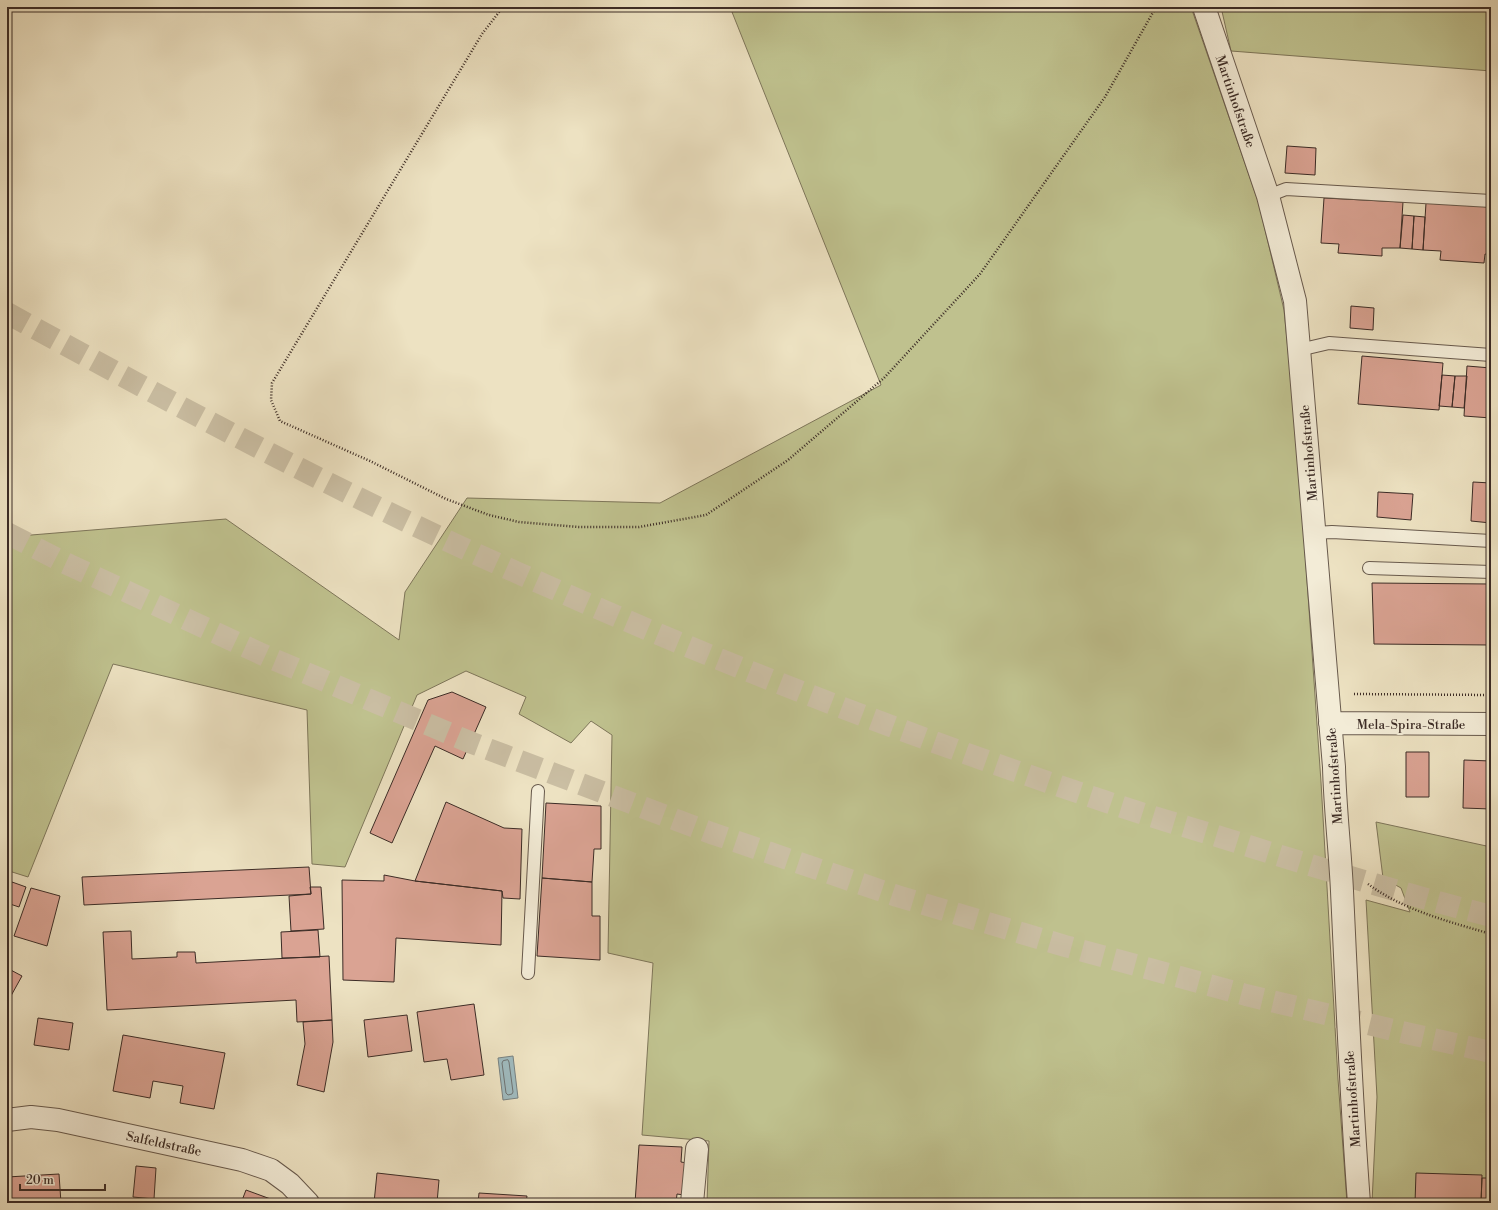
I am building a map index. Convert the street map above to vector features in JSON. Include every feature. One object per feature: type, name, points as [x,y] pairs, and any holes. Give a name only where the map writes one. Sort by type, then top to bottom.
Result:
[{"type":"street","name":"Martinhofstraße","points":[[1204,7],[1268,196],[1294,301],[1334,767],[1351,1098],[1359,1203]]},
{"type":"street","name":"Mela-Spira-Straße","points":[[1330,724],[1491,724]]},
{"type":"street","name":"Salfeldstraße","points":[[7,1120],[31,1117],[58,1120],[242,1160],[270,1170],[290,1184],[308,1203]]},
{"type":"street","points":[[692,1203],[697,1148]]},
{"type":"lane","points":[[1268,196],[1286,189],[1491,201]]},
{"type":"lane","points":[[1299,350],[1329,343],[1491,355]]},
{"type":"lane","points":[[1315,534],[1332,532],[1491,541]]},
{"type":"lane","points":[[1369,568],[1491,572]]},
{"type":"lane","points":[[528,973],[538,791]]},
{"type":"path","points":[[503,7],[482,34],[322,297],[272,383],[271,400],[280,421],[370,461],[446,499],[490,515],[526,522],[579,527],[639,527],[706,515],[788,460],[884,378],[980,274],[1105,97],[1156,7]]},
{"type":"path","points":[[1328,690],[1350,694],[1491,695]]},
{"type":"path","points":[[1340,864],[1380,892],[1438,919],[1491,934]]},
{"type":"green space","points":[[730,7],[1191,7],[1259,204],[1284,310],[1298,450],[1321,782],[1338,1079],[1347,1203],[707,1203],[709,1141],[642,1135],[653,963],[608,953],[612,735],[591,721],[571,743],[519,714],[526,697],[466,671],[417,695],[345,867],[312,864],[307,710],[113,664],[28,877],[9,871],[7,876],[7,537],[226,519],[399,640],[405,592],[467,498],[660,503],[881,385]]},
{"type":"green space","points":[[1221,7],[1491,7],[1491,71],[1231,51]]},
{"type":"green space","points":[[1376,822],[1491,847],[1491,1203],[1372,1203],[1377,1097],[1366,900],[1410,912],[1401,888],[1383,878]]},
{"type":"water","points":[[513,1056],[518,1098],[503,1100],[498,1058]]},
{"type":"building","points":[[1287,146],[1316,148],[1315,175],[1285,173]]},
{"type":"building","points":[[1324,198],[1403,202],[1400,248],[1382,248],[1382,256],[1338,253],[1339,244],[1321,243]]},
{"type":"building","points":[[1426,203],[1491,207],[1491,255],[1485,254],[1484,263],[1440,260],[1441,251],[1423,250]]},
{"type":"building","points":[[1403,215],[1414,216],[1412,249],[1400,248]]},
{"type":"building","points":[[1414,216],[1425,217],[1423,250],[1412,249]]},
{"type":"building","points":[[1351,306],[1374,308],[1373,330],[1350,328]]},
{"type":"building","points":[[1362,356],[1443,363],[1439,410],[1358,404]]},
{"type":"building","points":[[1467,366],[1491,368],[1491,418],[1464,416]]},
{"type":"building","points":[[1442,375],[1455,376],[1452,407],[1439,406]]},
{"type":"building","points":[[1455,376],[1467,376],[1464,408],[1452,407]]},
{"type":"building","points":[[1473,482],[1491,483],[1491,523],[1471,521]]},
{"type":"building","points":[[1378,492],[1413,494],[1411,520],[1377,517]]},
{"type":"building","points":[[1372,583],[1491,584],[1491,645],[1374,644]]},
{"type":"building","points":[[452,692],[486,707],[463,759],[435,746],[392,843],[370,833],[428,700]]},
{"type":"building","points":[[1406,752],[1429,752],[1429,797],[1406,797]]},
{"type":"building","points":[[1464,760],[1491,761],[1491,809],[1463,808]]},
{"type":"building","points":[[446,802],[504,828],[522,829],[520,899],[503,898],[502,891],[415,881]]},
{"type":"building","points":[[546,803],[601,806],[601,849],[594,849],[592,882],[542,878]]},
{"type":"building","points":[[309,867],[311,894],[84,905],[82,877]]},
{"type":"building","points":[[384,875],[415,881],[502,891],[501,945],[396,938],[394,982],[343,980],[342,880],[384,881]]},
{"type":"building","points":[[542,878],[592,882],[592,916],[600,916],[600,960],[537,956]]},
{"type":"building","points":[[12,882],[26,887],[19,907],[7,903]]},
{"type":"building","points":[[310,887],[321,887],[324,929],[291,931],[289,896],[311,894]]},
{"type":"building","points":[[31,888],[60,896],[47,946],[14,936]]},
{"type":"building","points":[[318,930],[320,957],[282,958],[281,932]]},
{"type":"building","points":[[131,931],[132,959],[177,957],[177,952],[195,952],[196,963],[329,956],[332,1020],[297,1022],[296,1000],[107,1010],[103,932]]},
{"type":"building","points":[[7,968],[22,976],[7,1003]]},
{"type":"building","points":[[474,1004],[484,1075],[451,1080],[447,1059],[424,1062],[417,1012]]},
{"type":"building","points":[[407,1015],[412,1051],[368,1057],[364,1020]]},
{"type":"building","points":[[38,1018],[73,1023],[69,1050],[34,1045]]},
{"type":"building","points":[[332,1020],[333,1042],[324,1092],[297,1085],[305,1044],[303,1022]]},
{"type":"building","points":[[123,1035],[225,1053],[214,1109],[180,1103],[183,1086],[153,1081],[150,1098],[113,1091]]},
{"type":"building","points":[[639,1145],[682,1147],[681,1162],[687,1163],[684,1195],[677,1194],[676,1203],[635,1203]]},
{"type":"building","points":[[136,1166],[156,1168],[154,1199],[133,1197]]},
{"type":"building","points":[[377,1173],[439,1180],[437,1203],[374,1203]]},
{"type":"building","points":[[1416,1173],[1482,1175],[1481,1203],[1415,1203]]},
{"type":"building","points":[[59,1174],[61,1203],[7,1203],[7,1177]]},
{"type":"building","points":[[1482,1178],[1491,1178],[1491,1203],[1481,1203]]},
{"type":"building","points":[[246,1190],[276,1201],[275,1203],[241,1203]]},
{"type":"building","points":[[479,1193],[527,1196],[526,1203],[478,1203]]},
{"type":"building","points":[[107,1201],[137,1201],[137,1203],[107,1203]]},
{"type":"tunnel","points":[[7,313],[196,415],[324,481],[518,573],[735,666],[881,723],[1118,806],[1287,858],[1423,898],[1491,916]]},
{"type":"tunnel","points":[[7,533],[63,562],[268,657],[472,743],[711,833],[897,896],[1065,946],[1246,995],[1491,1052]]}]
